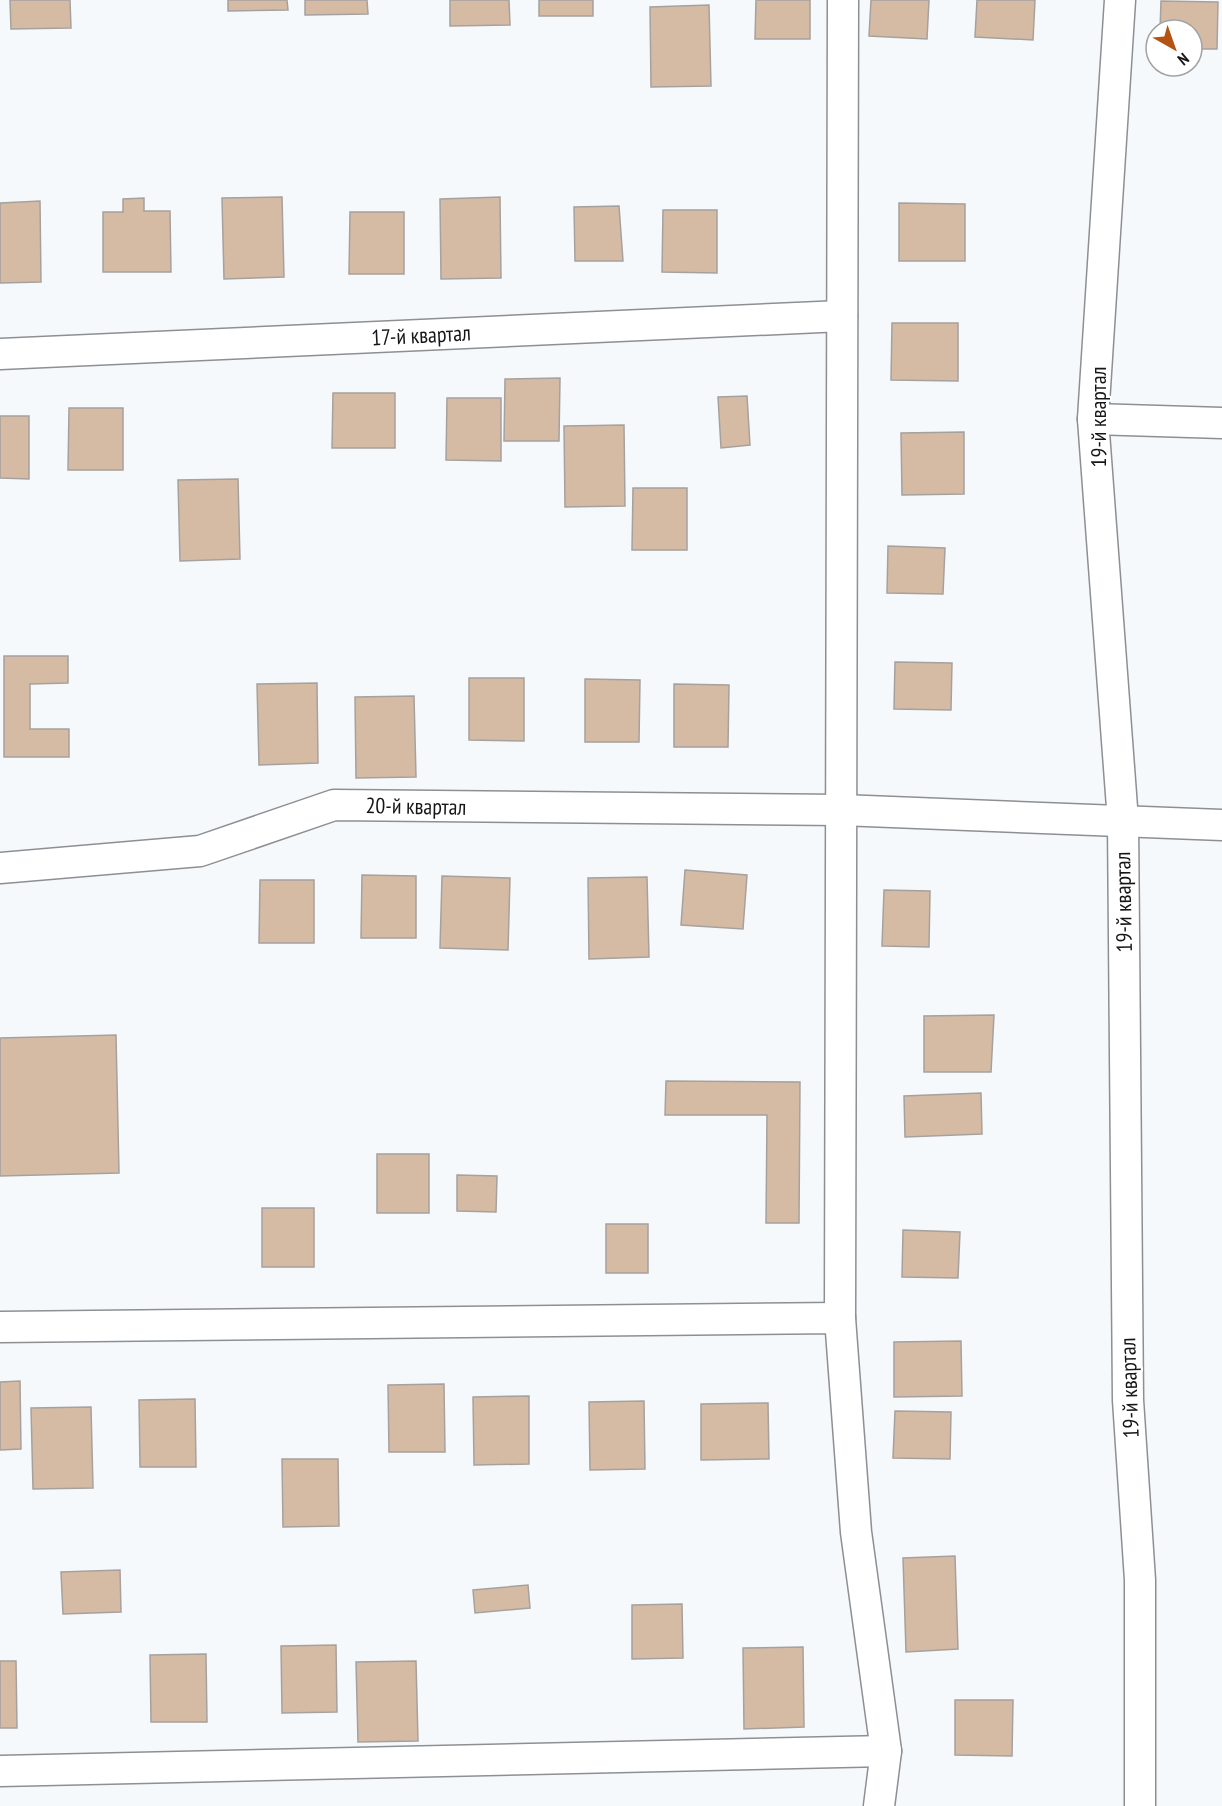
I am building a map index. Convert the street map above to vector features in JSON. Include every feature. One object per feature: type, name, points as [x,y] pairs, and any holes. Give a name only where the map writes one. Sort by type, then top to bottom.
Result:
[{"type":"street","points":[[843,0],[840,1318],[856,1532],[886,1751],[879,1806]]},
{"type":"street","name":"19-й квартал","points":[[1120,0],[1093,419],[1123,821],[1128,1400],[1140,1580],[1140,1806]]},
{"type":"street","name":"17-й квартал","points":[[0,354],[842,316]]},
{"type":"street","points":[[1093,419],[1222,423]]},
{"type":"street","name":"20-й квартал","points":[[0,868],[200,851],[334,805],[841,810],[1222,825]]},
{"type":"street","points":[[0,1328],[840,1318]]},
{"type":"street","points":[[0,1771],[886,1751]]},
{"type":"building","points":[[10,0],[70,0],[71,28],[11,29]]},
{"type":"building","points":[[228,0],[287,0],[288,10],[228,11]]},
{"type":"building","points":[[305,0],[367,0],[368,14],[305,15]]},
{"type":"building","points":[[450,0],[509,0],[510,25],[450,26]]},
{"type":"building","points":[[539,0],[593,0],[593,16],[539,16]]},
{"type":"building","points":[[756,0],[810,0],[810,39],[755,39]]},
{"type":"building","points":[[871,0],[929,0],[927,39],[869,36]]},
{"type":"building","points":[[977,0],[1035,0],[1033,40],[975,37]]},
{"type":"building","points":[[1161,1],[1218,2],[1217,49],[1204,49],[1204,18],[1160,18]]},
{"type":"building","points":[[709,5],[711,86],[651,87],[650,7]]},
{"type":"building","points":[[282,197],[284,277],[224,279],[222,198]]},
{"type":"building","points":[[500,197],[501,278],[441,279],[440,199]]},
{"type":"building","points":[[144,198],[144,211],[170,211],[171,272],[103,272],[103,212],[123,212],[123,199]]},
{"type":"building","points":[[40,201],[41,282],[0,283],[0,203]]},
{"type":"building","points":[[899,203],[965,204],[965,261],[899,261]]},
{"type":"building","points":[[619,206],[623,261],[575,261],[574,207]]},
{"type":"building","points":[[663,210],[717,210],[717,273],[662,272]]},
{"type":"building","points":[[350,212],[404,212],[404,274],[349,274]]},
{"type":"building","points":[[892,323],[958,323],[958,381],[891,380]]},
{"type":"building","points":[[560,378],[559,441],[504,441],[505,379]]},
{"type":"building","points":[[333,393],[395,393],[395,448],[332,448]]},
{"type":"building","points":[[747,396],[750,445],[721,448],[718,397]]},
{"type":"building","points":[[447,398],[501,398],[501,461],[446,460]]},
{"type":"building","points":[[69,408],[123,408],[123,470],[68,470]]},
{"type":"building","points":[[0,416],[29,416],[29,479],[0,478]]},
{"type":"building","points":[[624,425],[625,506],[565,507],[564,426]]},
{"type":"building","points":[[964,432],[964,494],[902,495],[901,433]]},
{"type":"building","points":[[238,479],[240,559],[180,561],[178,480]]},
{"type":"building","points":[[633,488],[687,488],[687,550],[632,550]]},
{"type":"building","points":[[888,546],[945,548],[943,594],[887,593]]},
{"type":"building","points":[[4,656],[68,656],[68,683],[30,684],[30,729],[69,729],[69,757],[4,757]]},
{"type":"building","points":[[895,662],[952,663],[951,710],[894,709]]},
{"type":"building","points":[[469,678],[524,678],[524,741],[469,740]]},
{"type":"building","points":[[585,679],[640,680],[639,742],[585,742]]},
{"type":"building","points":[[317,683],[318,763],[259,765],[257,684]]},
{"type":"building","points":[[674,684],[729,685],[728,747],[674,747]]},
{"type":"building","points":[[414,696],[416,777],[356,778],[355,697]]},
{"type":"building","points":[[685,870],[747,875],[743,929],[681,925]]},
{"type":"building","points":[[362,875],[416,876],[416,938],[361,938]]},
{"type":"building","points":[[442,876],[510,878],[508,950],[440,948]]},
{"type":"building","points":[[647,877],[649,957],[589,959],[588,878]]},
{"type":"building","points":[[260,880],[314,880],[314,943],[259,943]]},
{"type":"building","points":[[884,890],[930,891],[929,947],[882,946]]},
{"type":"building","points":[[994,1015],[991,1072],[924,1072],[924,1016]]},
{"type":"building","points":[[116,1035],[119,1173],[0,1176],[0,1038]]},
{"type":"building","points":[[666,1081],[800,1082],[799,1223],[766,1223],[767,1115],[665,1115]]},
{"type":"building","points":[[981,1093],[982,1134],[905,1137],[904,1096]]},
{"type":"building","points":[[377,1154],[429,1154],[429,1213],[377,1213]]},
{"type":"building","points":[[457,1175],[497,1176],[496,1212],[457,1211]]},
{"type":"building","points":[[262,1208],[314,1208],[314,1267],[262,1267]]},
{"type":"building","points":[[606,1224],[648,1224],[648,1273],[606,1273]]},
{"type":"building","points":[[903,1230],[960,1232],[958,1278],[902,1277]]},
{"type":"building","points":[[961,1341],[962,1396],[894,1397],[894,1342]]},
{"type":"building","points":[[20,1381],[21,1449],[0,1450],[0,1382]]},
{"type":"building","points":[[444,1384],[445,1452],[389,1452],[388,1385]]},
{"type":"building","points":[[529,1396],[529,1464],[474,1465],[473,1397]]},
{"type":"building","points":[[195,1399],[196,1467],[140,1467],[139,1400]]},
{"type":"building","points":[[644,1401],[645,1469],[590,1470],[589,1402]]},
{"type":"building","points":[[768,1403],[769,1459],[701,1460],[701,1404]]},
{"type":"building","points":[[91,1407],[93,1488],[33,1489],[31,1408]]},
{"type":"building","points":[[895,1411],[951,1412],[950,1459],[893,1458]]},
{"type":"building","points":[[282,1459],[338,1459],[339,1526],[283,1527]]},
{"type":"building","points":[[955,1556],[958,1649],[906,1652],[903,1558]]},
{"type":"building","points":[[120,1570],[121,1612],[63,1614],[61,1572]]},
{"type":"building","points":[[528,1585],[530,1608],[475,1613],[473,1590]]},
{"type":"building","points":[[682,1604],[683,1658],[632,1659],[632,1605]]},
{"type":"building","points":[[336,1645],[337,1712],[282,1713],[281,1646]]},
{"type":"building","points":[[803,1647],[804,1727],[744,1729],[743,1648]]},
{"type":"building","points":[[206,1654],[207,1722],[151,1722],[150,1655]]},
{"type":"building","points":[[0,1661],[16,1661],[17,1728],[0,1728]]},
{"type":"building","points":[[416,1661],[418,1741],[358,1742],[356,1662]]},
{"type":"building","points":[[955,1700],[1013,1700],[1012,1756],[955,1755]]}]
